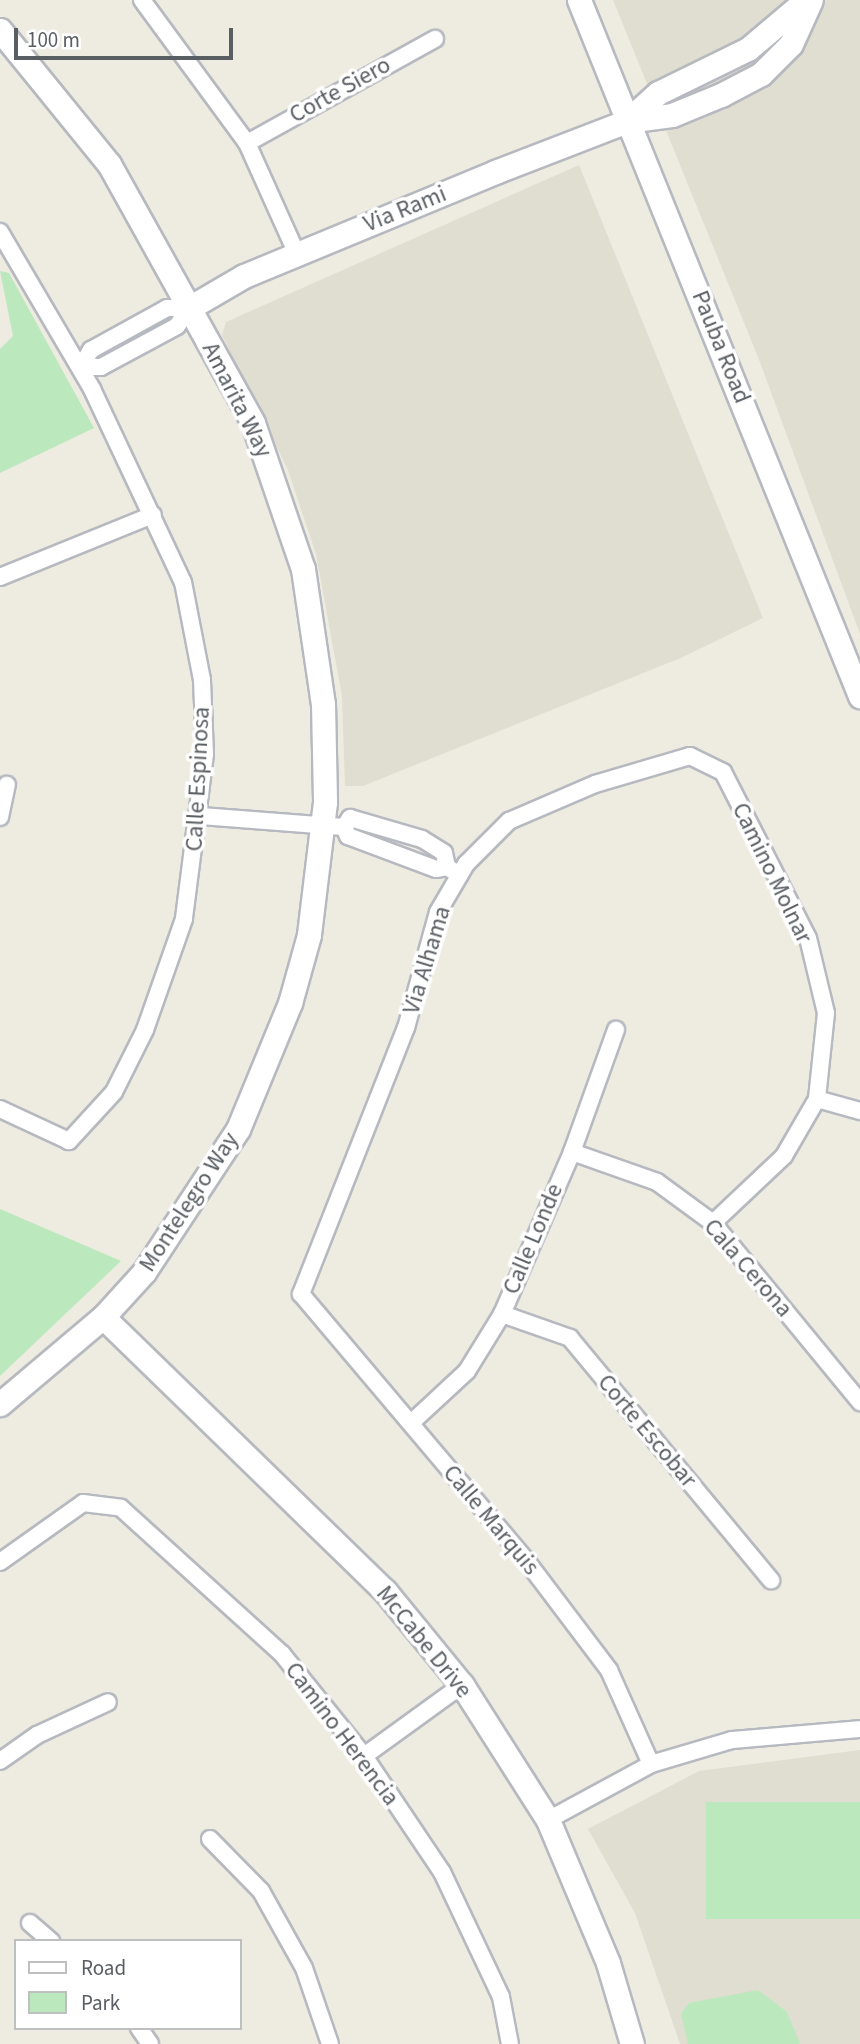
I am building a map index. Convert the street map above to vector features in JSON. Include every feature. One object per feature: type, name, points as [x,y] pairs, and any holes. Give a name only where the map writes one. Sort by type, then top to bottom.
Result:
[{"type":"street","name":"Pauba Road","points":[[579,0],[860,696]]},
{"type":"street","points":[[627,121],[658,93],[747,49],[806,0]]},
{"type":"street","points":[[627,121],[672,115],[761,74],[791,44],[811,0]]},
{"type":"street","points":[[145,1],[247,143],[297,254]]},
{"type":"street","name":"Amarita Way","points":[[0,30],[109,164],[253,423],[303,569],[323,704],[335,827]]},
{"type":"street","name":"Corte Siero","points":[[247,143],[435,39]]},
{"type":"street","name":"Via Rami","points":[[81,368],[101,367],[177,326],[188,308],[297,254],[627,121]]},
{"type":"street","name":"Calle Espinosa","points":[[0,1110],[69,1141],[114,1092],[145,1030],[184,919],[201,816],[202,680],[183,582],[153,515],[81,368],[2,240]]},
{"type":"street","points":[[0,577],[153,515]]},
{"type":"street","name":"Via Alhama","points":[[301,1294],[406,1028],[438,912],[454,871],[509,821],[595,784],[690,756]]},
{"type":"street","name":"Camino Molnar","points":[[690,756],[723,772],[808,938],[826,1013],[817,1098],[784,1156],[713,1223]]},
{"type":"street","points":[[0,817],[7,785]]},
{"type":"street","points":[[201,816],[335,827],[348,836],[436,869],[454,871]]},
{"type":"street","name":"Montelegro Way","points":[[0,1404],[103,1317],[144,1272],[212,1176],[267,1066],[309,935],[335,827]]},
{"type":"street","name":"Calle Londe","points":[[411,1423],[467,1371],[502,1314],[572,1152],[616,1030]]},
{"type":"street","points":[[817,1098],[860,1111]]},
{"type":"street","name":"Cala Cerona","points":[[572,1152],[657,1182],[713,1223],[860,1402]]},
{"type":"street","name":"Calle Marquis","points":[[301,1294],[411,1423],[609,1670],[651,1764]]},
{"type":"street","name":"Corte Escobar","points":[[502,1314],[570,1338],[771,1580]]},
{"type":"street","name":"McCabe Drive","points":[[103,1317],[385,1591],[463,1685],[548,1820],[608,1964],[632,2044]]},
{"type":"street","name":"Camino Herencia","points":[[0,1562],[83,1503],[121,1508],[282,1654],[364,1756],[442,1872],[501,1997],[510,2044]]},
{"type":"street","points":[[364,1756],[463,1685]]},
{"type":"street","points":[[0,1761],[37,1735],[108,1702]]},
{"type":"street","points":[[548,1820],[651,1764],[732,1740],[860,1728]]},
{"type":"street","points":[[210,1839],[261,1891],[304,1968],[330,2044]]},
{"type":"street","points":[[30,1923],[49,1939]]},
{"type":"shaded area","points":[[613,0],[860,0],[860,634],[758,357]]},
{"type":"shaded area","points":[[579,165],[763,618],[683,657],[363,786],[345,786],[342,696],[316,554],[288,470],[222,335],[226,322]]},
{"type":"shaded area","points":[[860,1750],[860,2044],[680,2044],[635,1913],[588,1829],[699,1771]]},
{"type":"green space","points":[[0,271],[9,273],[94,428],[0,473],[0,349],[13,336]]},
{"type":"green space","points":[[0,1209],[121,1261],[0,1376]]},
{"type":"green space","points":[[706,1802],[860,1802],[860,1919],[706,1919]]},
{"type":"green space","points":[[758,1990],[787,2012],[800,2044],[688,2044],[681,2014],[689,2003]]}]
